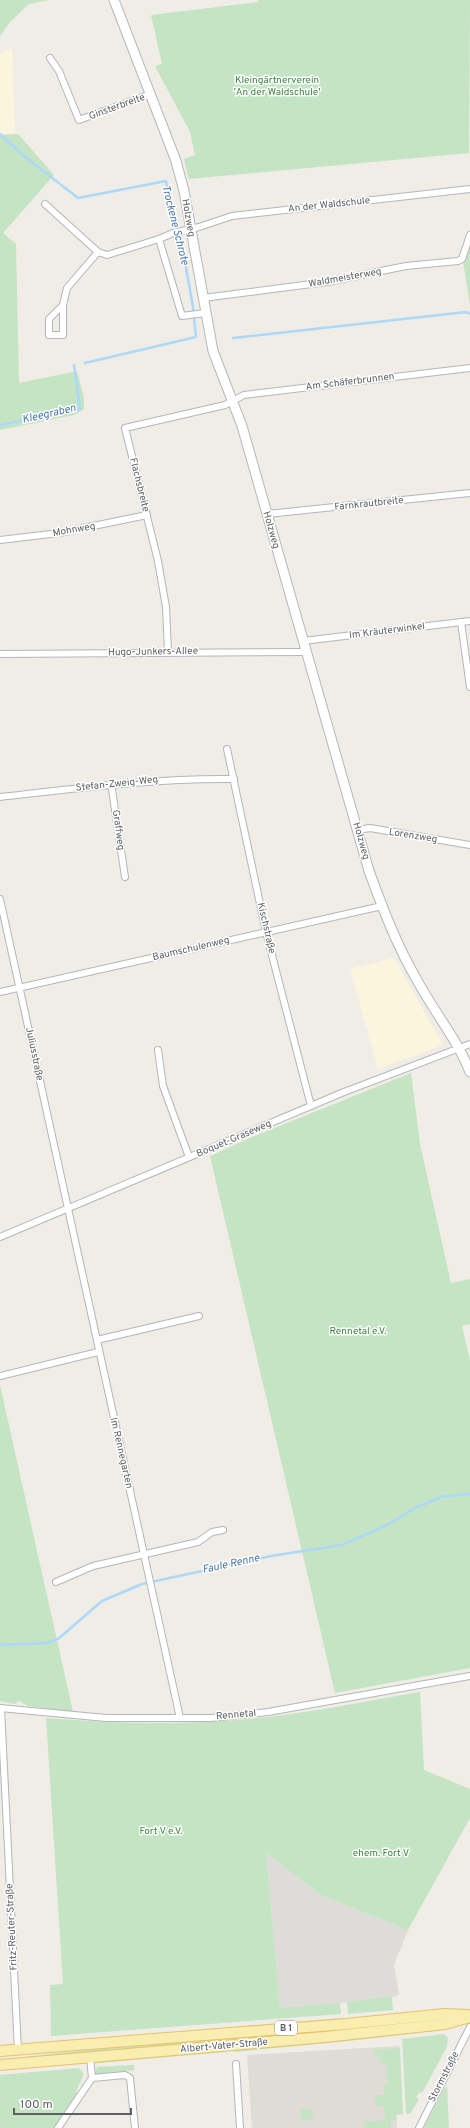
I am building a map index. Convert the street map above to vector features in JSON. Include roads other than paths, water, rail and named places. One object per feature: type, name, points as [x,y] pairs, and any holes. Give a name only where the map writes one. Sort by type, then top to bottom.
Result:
[{"type":"main road","name":"Albert-Vater-Straße","points":[[0,2051],[353,2023],[445,2014],[470,2016]]},
{"type":"main road","name":"Albert-Vater-Straße","points":[[0,2065],[340,2036],[445,2024],[470,2016]]},
{"type":"street","name":"Holzweg","points":[[114,0],[152,94],[178,167],[186,230],[203,298],[201,314],[215,358],[233,402],[267,514],[357,830],[382,906],[411,971],[459,1048],[470,1072]]},
{"type":"street","name":"Ginsterbreite","points":[[50,58],[59,71],[79,120],[152,94]]},
{"type":"street","name":"An der Waldschule","points":[[98,252],[107,255],[159,239],[172,233],[232,216],[470,190]]},
{"type":"street","points":[[45,204],[98,252],[67,288],[63,304],[63,335],[49,335],[49,319],[63,304]]},
{"type":"street","name":"Waldmeisterweg","points":[[203,298],[327,282],[406,266],[458,261],[462,259],[470,235]]},
{"type":"street","points":[[159,239],[182,316],[201,314]]},
{"type":"street","name":"Am Schäferbrunnen","points":[[233,402],[244,395],[470,368]]},
{"type":"street","name":"Flachsbreite","points":[[168,652],[166,607],[147,515],[125,428],[233,402]]},
{"type":"street","name":"Farnkrautbreite","points":[[267,514],[470,493]]},
{"type":"street","name":"Mohnweg","points":[[0,540],[59,533],[147,515]]},
{"type":"street","name":"Im Kräuterwinkel","points":[[303,641],[470,621]]},
{"type":"street","points":[[461,622],[470,687]]},
{"type":"street","name":"Hugo-Junkers-Allee","points":[[0,654],[306,652]]},
{"type":"street","name":"Kischstraße","points":[[228,749],[266,932],[311,1106]]},
{"type":"street","name":"Stefan-Zweig-Weg","points":[[0,797],[178,778],[234,779]]},
{"type":"street","name":"Graffweg","points":[[111,784],[125,877]]},
{"type":"street","name":"Lorenzweg","points":[[357,830],[370,828],[470,845]]},
{"type":"street","name":"Juliusstraße","points":[[0,899],[68,1209]]},
{"type":"street","name":"Baumschulenweg","points":[[0,992],[382,906]]},
{"type":"street","name":"Boquet-Graseweg","points":[[0,1238],[311,1106],[470,1044]]},
{"type":"street","points":[[158,1050],[163,1086],[189,1157]]},
{"type":"street","name":"Im Rennegarten","points":[[68,1209],[97,1340],[98,1352],[180,1718]]},
{"type":"street","points":[[97,1340],[199,1316]]},
{"type":"street","points":[[0,1376],[98,1352]]},
{"type":"street","points":[[56,1582],[93,1566],[198,1542],[212,1532],[223,1530]]},
{"type":"street","name":"Rennetal","points":[[0,1708],[106,1718],[180,1718],[264,1712],[470,1676]]},
{"type":"street","name":"Fritz-Reuter-Straße","points":[[0,1708],[18,2050]]},
{"type":"street","name":"Stormstraße","points":[[418,2128],[470,2027]]},
{"type":"street","points":[[58,2128],[92,2078],[90,2057]]},
{"type":"street","points":[[236,2064],[240,2128]]},
{"type":"street","points":[[92,2078],[125,2075],[130,2077],[132,2083],[135,2128]]},
{"type":"waterway","name":"Trockene Schrote","points":[[0,134],[24,156],[78,198],[166,181],[173,223],[182,245],[193,307],[196,337],[85,363]]},
{"type":"waterway","name":"Trockene Schrote","points":[[233,338],[466,312],[470,314]]},
{"type":"waterway","name":"Kleegraben","points":[[0,425],[80,409],[74,365]]},
{"type":"waterway","name":"Faule Renne","points":[[0,1645],[46,1643],[58,1639],[102,1601],[142,1584],[271,1556],[342,1545],[389,1524],[415,1508],[441,1497],[470,1494]]},
{"type":"park label","name":"Kleingärtnerverein 'An der Waldschule'","points":[[277,86]]},
{"type":"park label","name":"Rennetal e.V.","points":[[358,1331]]},
{"type":"park label","name":"Fort V e.V.","points":[[161,1831]]},
{"type":"park label","name":"ehem. Fort V","points":[[381,1853]]}]
